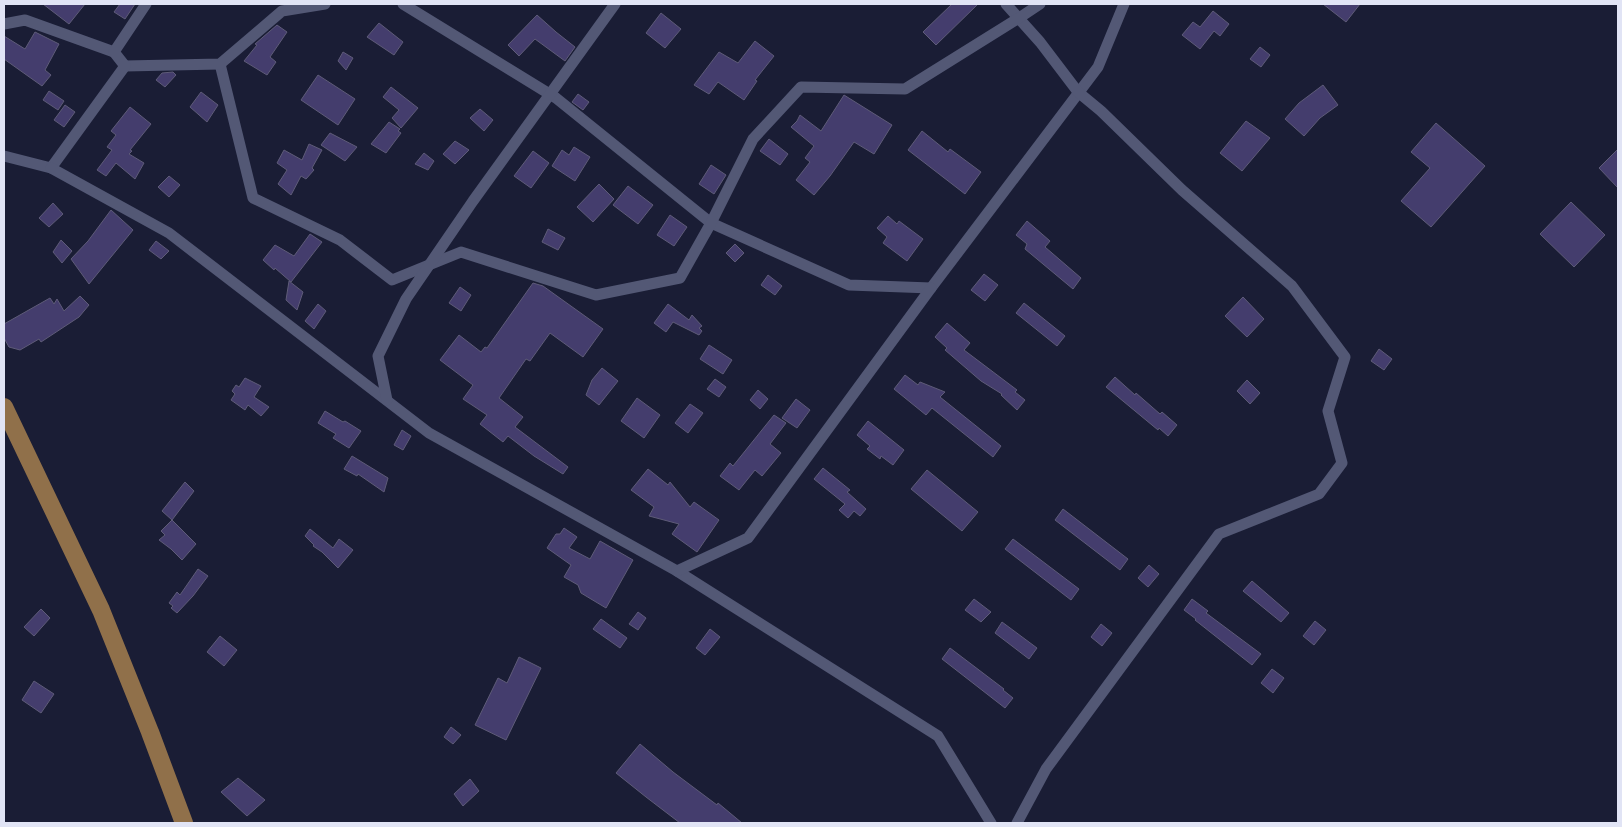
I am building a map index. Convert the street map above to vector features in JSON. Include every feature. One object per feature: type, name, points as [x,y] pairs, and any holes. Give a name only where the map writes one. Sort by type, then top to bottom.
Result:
[{"type":"main road","points":[[4,407],[101,610],[184,823]]},
{"type":"street","points":[[114,52],[146,4]]},
{"type":"street","points":[[125,66],[220,64],[282,11],[325,4]]},
{"type":"street","points":[[403,4],[550,94],[710,223],[849,285],[931,288]]},
{"type":"street","points":[[387,400],[378,356],[406,299],[615,4]]},
{"type":"street","points":[[1006,4],[1040,42],[1078,92],[1101,111],[1182,190],[1292,286],[1345,357],[1328,411],[1342,463],[1320,494],[1219,534],[1046,769],[1017,823]]},
{"type":"street","points":[[220,64],[253,198],[340,240],[392,280],[461,252],[596,295],[680,278],[753,139],[801,87],[905,89],[1040,4]]},
{"type":"street","points":[[677,571],[748,538],[931,288],[1098,67],[1124,4]]},
{"type":"street","points":[[4,24],[25,20],[114,52],[125,66]]},
{"type":"street","points":[[51,168],[125,66]]},
{"type":"street","points":[[4,156],[51,168],[169,233],[429,434],[677,571],[938,736],[991,823]]},
{"type":"building","points":[[43,4],[85,4],[69,24]]},
{"type":"building","points":[[120,4],[135,4],[125,19],[114,12]]},
{"type":"building","points":[[952,4],[978,4],[936,45],[923,32]]},
{"type":"building","points":[[1323,4],[1360,4],[1346,22]]},
{"type":"building","points":[[1213,11],[1229,24],[1220,36],[1214,31],[1200,49],[1182,35],[1193,22],[1200,27]]},
{"type":"building","points":[[661,13],[681,29],[665,48],[646,33]]},
{"type":"building","points":[[537,15],[575,47],[565,61],[535,39],[519,56],[508,45]]},
{"type":"building","points":[[379,23],[403,42],[394,55],[367,37]]},
{"type":"building","points":[[277,25],[287,32],[270,57],[276,62],[267,75],[244,61],[257,45],[255,44]]},
{"type":"building","points":[[35,32],[59,44],[45,70],[51,75],[42,86],[4,59],[4,36],[25,49]]},
{"type":"building","points":[[755,41],[774,56],[755,80],[757,81],[744,100],[718,82],[709,94],[694,85],[719,52],[738,63]]},
{"type":"building","points":[[1260,47],[1270,55],[1261,67],[1250,59]]},
{"type":"building","points":[[343,52],[353,58],[346,70],[338,61]]},
{"type":"building","points":[[173,72],[176,75],[165,87],[156,80],[162,73]]},
{"type":"building","points":[[318,75],[355,99],[338,125],[301,100]]},
{"type":"building","points":[[1323,85],[1338,105],[1320,118],[1304,136],[1285,119],[1299,103]]},
{"type":"building","points":[[391,87],[418,108],[401,128],[392,118],[399,110],[383,97]]},
{"type":"building","points":[[49,91],[64,101],[58,110],[43,100]]},
{"type":"building","points":[[201,92],[218,105],[207,122],[190,107]]},
{"type":"building","points":[[578,94],[589,102],[583,110],[572,102]]},
{"type":"building","points":[[844,95],[892,125],[874,154],[854,142],[814,195],[796,180],[810,162],[805,158],[814,146],[791,127],[800,115],[821,131]]},
{"type":"building","points":[[65,105],[75,112],[64,127],[54,120]]},
{"type":"building","points":[[130,107],[151,124],[130,150],[132,151],[129,154],[144,163],[135,179],[116,163],[106,176],[97,170],[112,150],[107,147],[116,135],[111,131]]},
{"type":"building","points":[[480,109],[493,120],[484,131],[470,118]]},
{"type":"building","points":[[1246,121],[1270,138],[1242,171],[1220,153]]},
{"type":"building","points":[[389,122],[400,129],[398,131],[401,133],[386,153],[371,144]]},
{"type":"building","points":[[1436,123],[1485,166],[1431,227],[1401,201],[1430,168],[1411,152]]},
{"type":"building","points":[[922,131],[948,152],[950,149],[981,172],[965,194],[908,150]]},
{"type":"building","points":[[330,133],[357,147],[345,161],[321,145]]},
{"type":"building","points":[[769,139],[788,154],[780,165],[760,151]]},
{"type":"building","points":[[455,141],[469,150],[455,164],[443,154]]},
{"type":"building","points":[[309,144],[322,150],[312,168],[314,170],[306,179],[301,176],[291,195],[278,184],[287,170],[277,163],[284,150],[302,160]]},
{"type":"building","points":[[574,147],[590,157],[575,181],[552,166],[562,150],[569,155]]},
{"type":"building","points":[[1618,149],[1618,188],[1599,168]]},
{"type":"building","points":[[533,151],[549,163],[531,188],[514,176]]},
{"type":"building","points":[[424,153],[434,161],[428,170],[415,164]]},
{"type":"building","points":[[711,165],[726,175],[714,194],[699,184]]},
{"type":"building","points":[[169,176],[180,185],[169,197],[158,187]]},
{"type":"building","points":[[599,184],[614,199],[593,222],[577,207]]},
{"type":"building","points":[[628,186],[653,205],[638,224],[613,205]]},
{"type":"building","points":[[1571,202],[1605,235],[1574,267],[1540,234]]},
{"type":"building","points":[[53,203],[63,214],[49,227],[39,218]]},
{"type":"building","points":[[111,210],[133,230],[89,284],[71,259],[88,241]]},
{"type":"building","points":[[670,215],[687,227],[674,246],[657,235]]},
{"type":"building","points":[[888,216],[897,224],[899,221],[923,239],[907,261],[883,243],[887,237],[877,228]]},
{"type":"building","points":[[1027,221],[1050,241],[1045,247],[1081,278],[1073,289],[1025,249],[1027,244],[1016,235]]},
{"type":"building","points":[[548,229],[565,238],[558,250],[542,242]]},
{"type":"building","points":[[310,234],[322,242],[291,282],[263,260],[275,245],[294,256]]},
{"type":"building","points":[[61,240],[72,251],[62,263],[53,252]]},
{"type":"building","points":[[156,241],[169,251],[161,259],[149,250]]},
{"type":"building","points":[[735,244],[744,253],[735,262],[726,253]]},
{"type":"building","points":[[984,274],[998,285],[985,301],[971,290]]},
{"type":"building","points":[[768,275],[782,286],[775,295],[761,285]]},
{"type":"building","points":[[289,281],[303,292],[297,310],[286,300]]},
{"type":"building","points":[[533,283],[543,286],[603,329],[583,357],[550,333],[530,361],[526,359],[499,398],[523,417],[515,427],[568,467],[563,474],[534,456],[508,436],[503,442],[480,424],[487,415],[463,399],[473,385],[440,360],[459,335],[481,352],[485,347],[487,348]]},
{"type":"building","points":[[460,287],[471,295],[461,311],[449,303]]},
{"type":"building","points":[[80,296],[89,305],[79,317],[41,342],[39,339],[20,350],[9,347],[4,338],[4,324],[50,298],[54,304],[57,299],[64,311]]},
{"type":"building","points":[[1243,297],[1264,319],[1247,337],[1225,316]]},
{"type":"building","points":[[1024,303],[1065,336],[1057,346],[1016,313]]},
{"type":"building","points":[[318,304],[326,311],[314,329],[305,321]]},
{"type":"building","points":[[668,304],[689,320],[692,315],[702,326],[699,328],[702,331],[699,335],[673,322],[666,332],[654,323]]},
{"type":"building","points":[[947,323],[970,343],[964,350],[1017,390],[1015,392],[1025,400],[1017,410],[1002,394],[981,381],[945,350],[947,348],[935,337]]},
{"type":"building","points":[[709,345],[732,360],[723,374],[700,359]]},
{"type":"building","points":[[1379,349],[1392,359],[1384,370],[1371,361]]},
{"type":"building","points":[[602,368],[618,381],[599,405],[586,395],[592,380]]},
{"type":"building","points":[[905,375],[918,385],[920,382],[945,392],[940,397],[1001,446],[993,457],[932,408],[926,415],[894,389]]},
{"type":"building","points":[[1115,377],[1135,395],[1136,393],[1160,414],[1162,412],[1177,425],[1168,436],[1106,387]]},
{"type":"building","points":[[245,378],[261,386],[254,397],[269,407],[261,416],[248,405],[245,410],[231,400],[235,394],[232,391],[236,385],[239,387]]},
{"type":"building","points":[[715,379],[726,387],[719,397],[707,389]]},
{"type":"building","points":[[1247,380],[1260,393],[1250,404],[1237,391]]},
{"type":"building","points":[[758,390],[768,399],[760,409],[750,400]]},
{"type":"building","points":[[637,398],[660,415],[644,438],[621,421]]},
{"type":"building","points":[[796,399],[810,410],[797,428],[782,418]]},
{"type":"building","points":[[690,404],[703,413],[688,433],[675,423]]},
{"type":"building","points":[[325,411],[361,431],[349,448],[333,438],[336,434],[318,423]]},
{"type":"building","points":[[774,415],[786,423],[770,444],[781,453],[762,476],[755,470],[739,490],[720,476],[730,463],[733,466]]},
{"type":"building","points":[[868,421],[904,450],[893,465],[881,456],[880,459],[867,449],[870,446],[857,435]]},
{"type":"building","points":[[402,430],[411,436],[403,450],[394,445]]},
{"type":"building","points":[[352,456],[388,478],[384,492],[358,474],[357,476],[344,469]]},
{"type":"building","points":[[823,468],[850,490],[847,492],[866,509],[860,516],[854,511],[848,518],[839,510],[845,504],[814,479]]},
{"type":"building","points":[[648,469],[668,485],[670,482],[690,507],[694,502],[719,520],[697,552],[672,534],[679,524],[649,516],[654,507],[631,490]]},
{"type":"building","points":[[927,470],[978,512],[962,531],[911,489]]},
{"type":"building","points":[[185,482],[194,491],[172,520],[162,511]]},
{"type":"building","points":[[1063,509],[1128,559],[1120,570],[1055,520]]},
{"type":"building","points":[[172,520],[196,544],[182,560],[159,540],[165,535],[161,531]]},
{"type":"building","points":[[564,528],[577,537],[569,548],[590,559],[600,541],[633,560],[606,608],[581,593],[578,585],[564,577],[571,565],[547,548],[556,534],[560,534]]},
{"type":"building","points":[[310,529],[333,548],[339,539],[353,550],[338,568],[313,546],[305,536]]},
{"type":"building","points":[[1013,539],[1079,589],[1071,600],[1005,549]]},
{"type":"building","points":[[1149,565],[1159,574],[1148,587],[1138,578]]},
{"type":"building","points":[[198,569],[208,576],[177,613],[171,608],[173,606],[169,603],[177,592],[180,595]]},
{"type":"building","points":[[1252,581],[1289,613],[1281,622],[1243,591]]},
{"type":"building","points":[[974,599],[991,612],[981,622],[965,610]]},
{"type":"building","points":[[1192,599],[1208,611],[1206,613],[1261,654],[1252,665],[1184,610]]},
{"type":"building","points":[[41,609],[50,618],[34,636],[24,627]]},
{"type":"building","points":[[638,612],[646,618],[638,630],[629,624]]},
{"type":"building","points":[[601,619],[627,638],[620,648],[593,629]]},
{"type":"building","points":[[1315,621],[1326,630],[1314,645],[1303,636]]},
{"type":"building","points":[[1002,622],[1037,648],[1029,659],[995,633]]},
{"type":"building","points":[[1101,624],[1112,633],[1102,646],[1091,637]]},
{"type":"building","points":[[710,629],[720,637],[705,655],[696,648]]},
{"type":"building","points":[[220,636],[237,650],[224,666],[207,652]]},
{"type":"building","points":[[950,648],[1013,698],[1005,708],[942,659]]},
{"type":"building","points":[[519,657],[541,668],[506,740],[475,725],[498,678],[507,683]]},
{"type":"building","points":[[1272,669],[1284,678],[1273,693],[1261,683]]},
{"type":"building","points":[[34,681],[54,694],[41,713],[22,700]]},
{"type":"building","points":[[451,727],[461,735],[453,744],[444,737]]},
{"type":"building","points":[[640,744],[673,772],[717,805],[718,803],[742,823],[680,823],[646,797],[616,773]]},
{"type":"building","points":[[238,778],[265,800],[247,816],[221,792]]},
{"type":"building","points":[[470,779],[479,791],[463,806],[454,794]]}]
